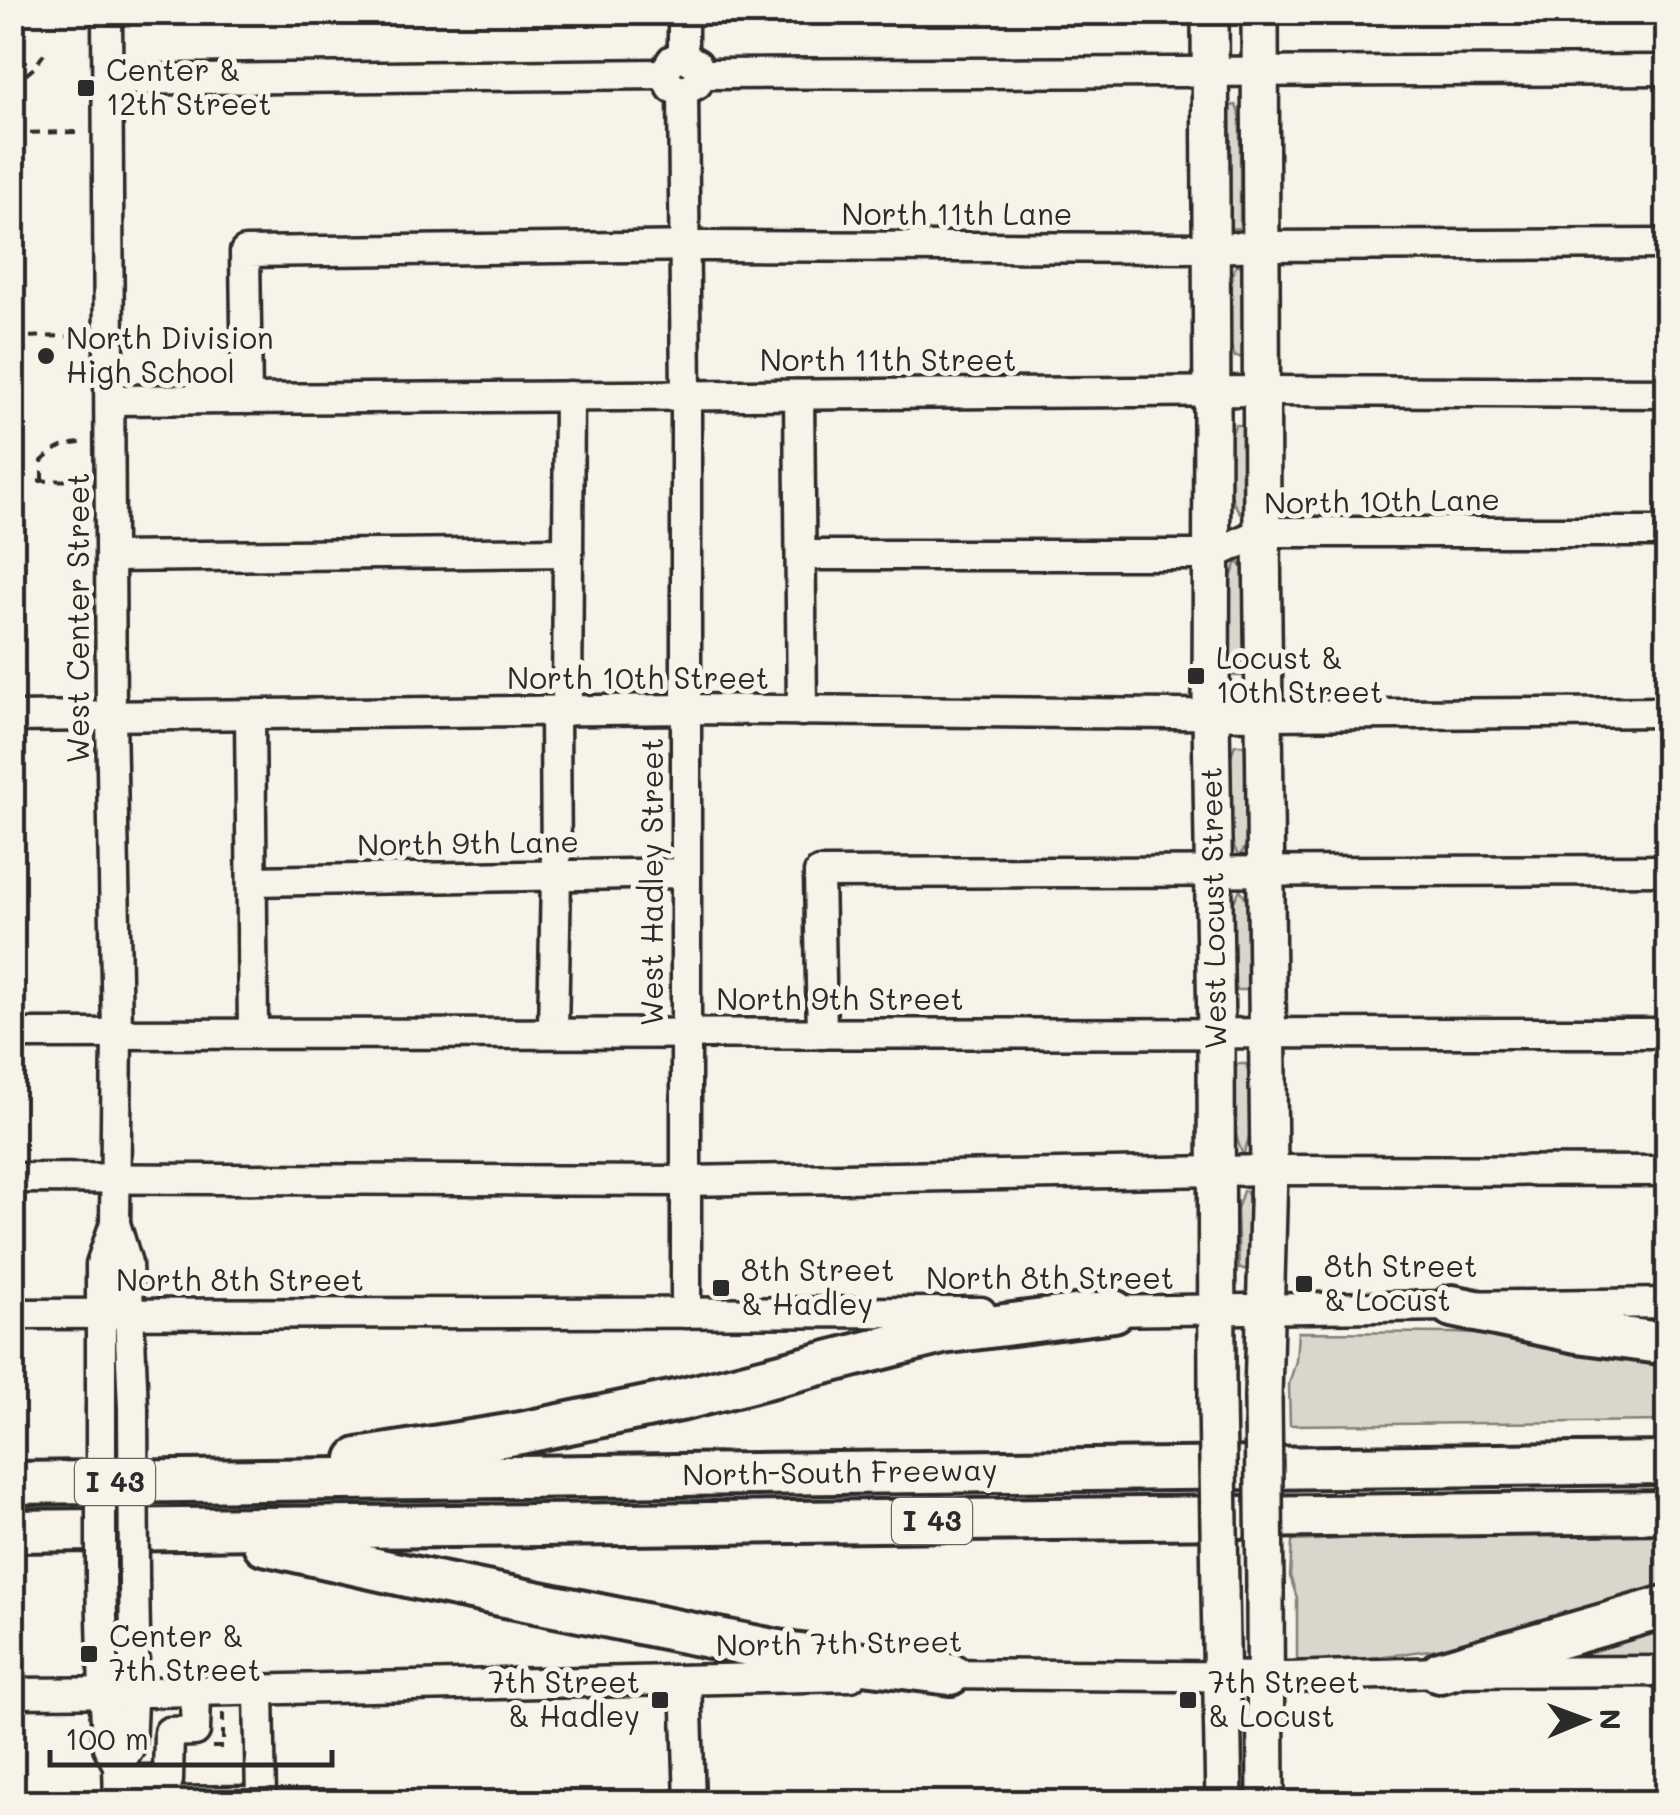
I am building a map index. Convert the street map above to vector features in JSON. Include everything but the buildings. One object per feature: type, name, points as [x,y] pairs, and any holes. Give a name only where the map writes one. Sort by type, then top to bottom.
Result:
[{"type":"highway","points":[[1452,1306],[1577,1332],[1668,1344]]},
{"type":"highway","points":[[218,1480],[538,1430],[680,1400],[942,1333],[1114,1311]]},
{"type":"highway","name":"North-South Freeway","points":[[12,1483],[1668,1463]]},
{"type":"highway","name":"North-South Freeway","points":[[12,1531],[1668,1512]]},
{"type":"highway","points":[[197,1529],[428,1581],[793,1654],[950,1674]]},
{"type":"highway","points":[[1440,1672],[1668,1606]]},
{"type":"main road","name":"West Locust Street","points":[[1210,12],[1210,715],[1224,1802]]},
{"type":"main road","name":"West Locust Street","points":[[1260,12],[1268,1032],[1263,1397],[1266,1802]]},
{"type":"street","name":"West Center Street","points":[[107,12],[117,1032],[115,1223],[102,1264],[116,1313],[133,1409],[135,1634],[118,1693]]},
{"type":"street","name":"West Hadley Street","points":[[683,12],[686,1313]]},
{"type":"street","points":[[106,80],[1668,70]]},
{"type":"street","name":"North 11th Lane","points":[[247,399],[245,252],[685,246],[1210,248],[1668,244]]},
{"type":"street","name":"North 11th Street","points":[[110,400],[1262,391],[1668,393]]},
{"type":"street","points":[[799,395],[802,711]]},
{"type":"street","points":[[552,1032],[568,552],[569,396]]},
{"type":"street","name":"North 10th Lane","points":[[802,555],[1212,555],[1262,532],[1668,532]]},
{"type":"street","points":[[110,557],[568,552]]},
{"type":"street","name":"North 10th Street","points":[[12,717],[686,709],[1210,715],[1668,712]]},
{"type":"street","points":[[250,716],[253,1032]]},
{"type":"street","points":[[822,1034],[819,873],[1668,870]]},
{"type":"street","name":"North 9th Lane","points":[[252,881],[685,873]]},
{"type":"street","name":"North 9th Street","points":[[12,1034],[1668,1032]]},
{"type":"street","points":[[12,1178],[686,1181],[1268,1170],[1668,1171]]},
{"type":"street","name":"North 8th Street","points":[[12,1314],[1266,1310],[1668,1303]]},
{"type":"street","name":"West Center Street","points":[[116,1313],[101,1408],[102,1582],[130,1747],[119,1782]]},
{"type":"street","name":"North 7th Street","points":[[12,1693],[950,1674],[1266,1676],[1668,1670]]},
{"type":"street","points":[[686,1680],[690,1802]]},
{"type":"street","points":[[162,1802],[261,1802],[260,1690]]},
{"type":"street","points":[[119,1782],[168,1780],[169,1732],[195,1731],[196,1691]]},
{"type":"path","points":[[12,86],[34,68],[46,51]]},
{"type":"path","points":[[12,133],[84,132]]},
{"type":"path","points":[[12,337],[84,336]]},
{"type":"path","points":[[85,443],[66,443],[47,456],[42,461],[40,481],[85,480]]},
{"type":"shaded area","points":[[1236,105],[1240,117],[1240,228],[1227,229],[1226,118],[1230,106]]},
{"type":"shaded area","points":[[1236,265],[1244,274],[1248,297],[1249,323],[1243,357],[1235,357],[1227,323],[1227,298]]},
{"type":"shaded area","points":[[1235,425],[1244,425],[1250,443],[1250,499],[1241,514],[1231,494],[1228,471]]},
{"type":"shaded area","points":[[1238,561],[1246,573],[1250,659],[1243,676],[1234,676],[1227,634],[1229,587]]},
{"type":"shaded area","points":[[1235,745],[1243,745],[1249,758],[1250,829],[1239,857],[1230,832],[1227,801],[1228,770]]},
{"type":"shaded area","points":[[1240,889],[1252,924],[1250,990],[1234,990],[1231,978],[1229,912]]},
{"type":"shaded area","points":[[1237,1064],[1246,1064],[1253,1097],[1244,1153],[1238,1143],[1232,1108]]},
{"type":"shaded area","points":[[1243,1191],[1252,1209],[1256,1269],[1239,1269],[1237,1209]]},
{"type":"shaded area","points":[[1298,1332],[1531,1337],[1667,1352],[1667,1421],[1290,1425],[1289,1384]]},
{"type":"shaded area","points":[[1667,1528],[1667,1593],[1483,1643],[1361,1659],[1297,1661],[1297,1598],[1290,1576],[1292,1541],[1340,1539],[1364,1533]]},
{"type":"shaded area","points":[[1667,1618],[1667,1658],[1544,1657]]},
{"type":"shaded area","points":[[1238,1711],[1254,1712],[1251,1802],[1235,1802]]},
{"type":"place","name":"Center & 12th Street","points":[[86,88]]},
{"type":"place","name":"North Division High School","points":[[46,356]]},
{"type":"place","name":"Locust & 10th Street","points":[[1196,676]]},
{"type":"place","name":"8th Street & Locust","points":[[1304,1284]]},
{"type":"place","name":"8th Street & Hadley","points":[[721,1288]]},
{"type":"place","name":"Center & 7th Street","points":[[89,1654]]},
{"type":"place","name":"7th Street & Hadley","points":[[660,1700]]},
{"type":"place","name":"7th Street & Locust","points":[[1188,1700]]}]
